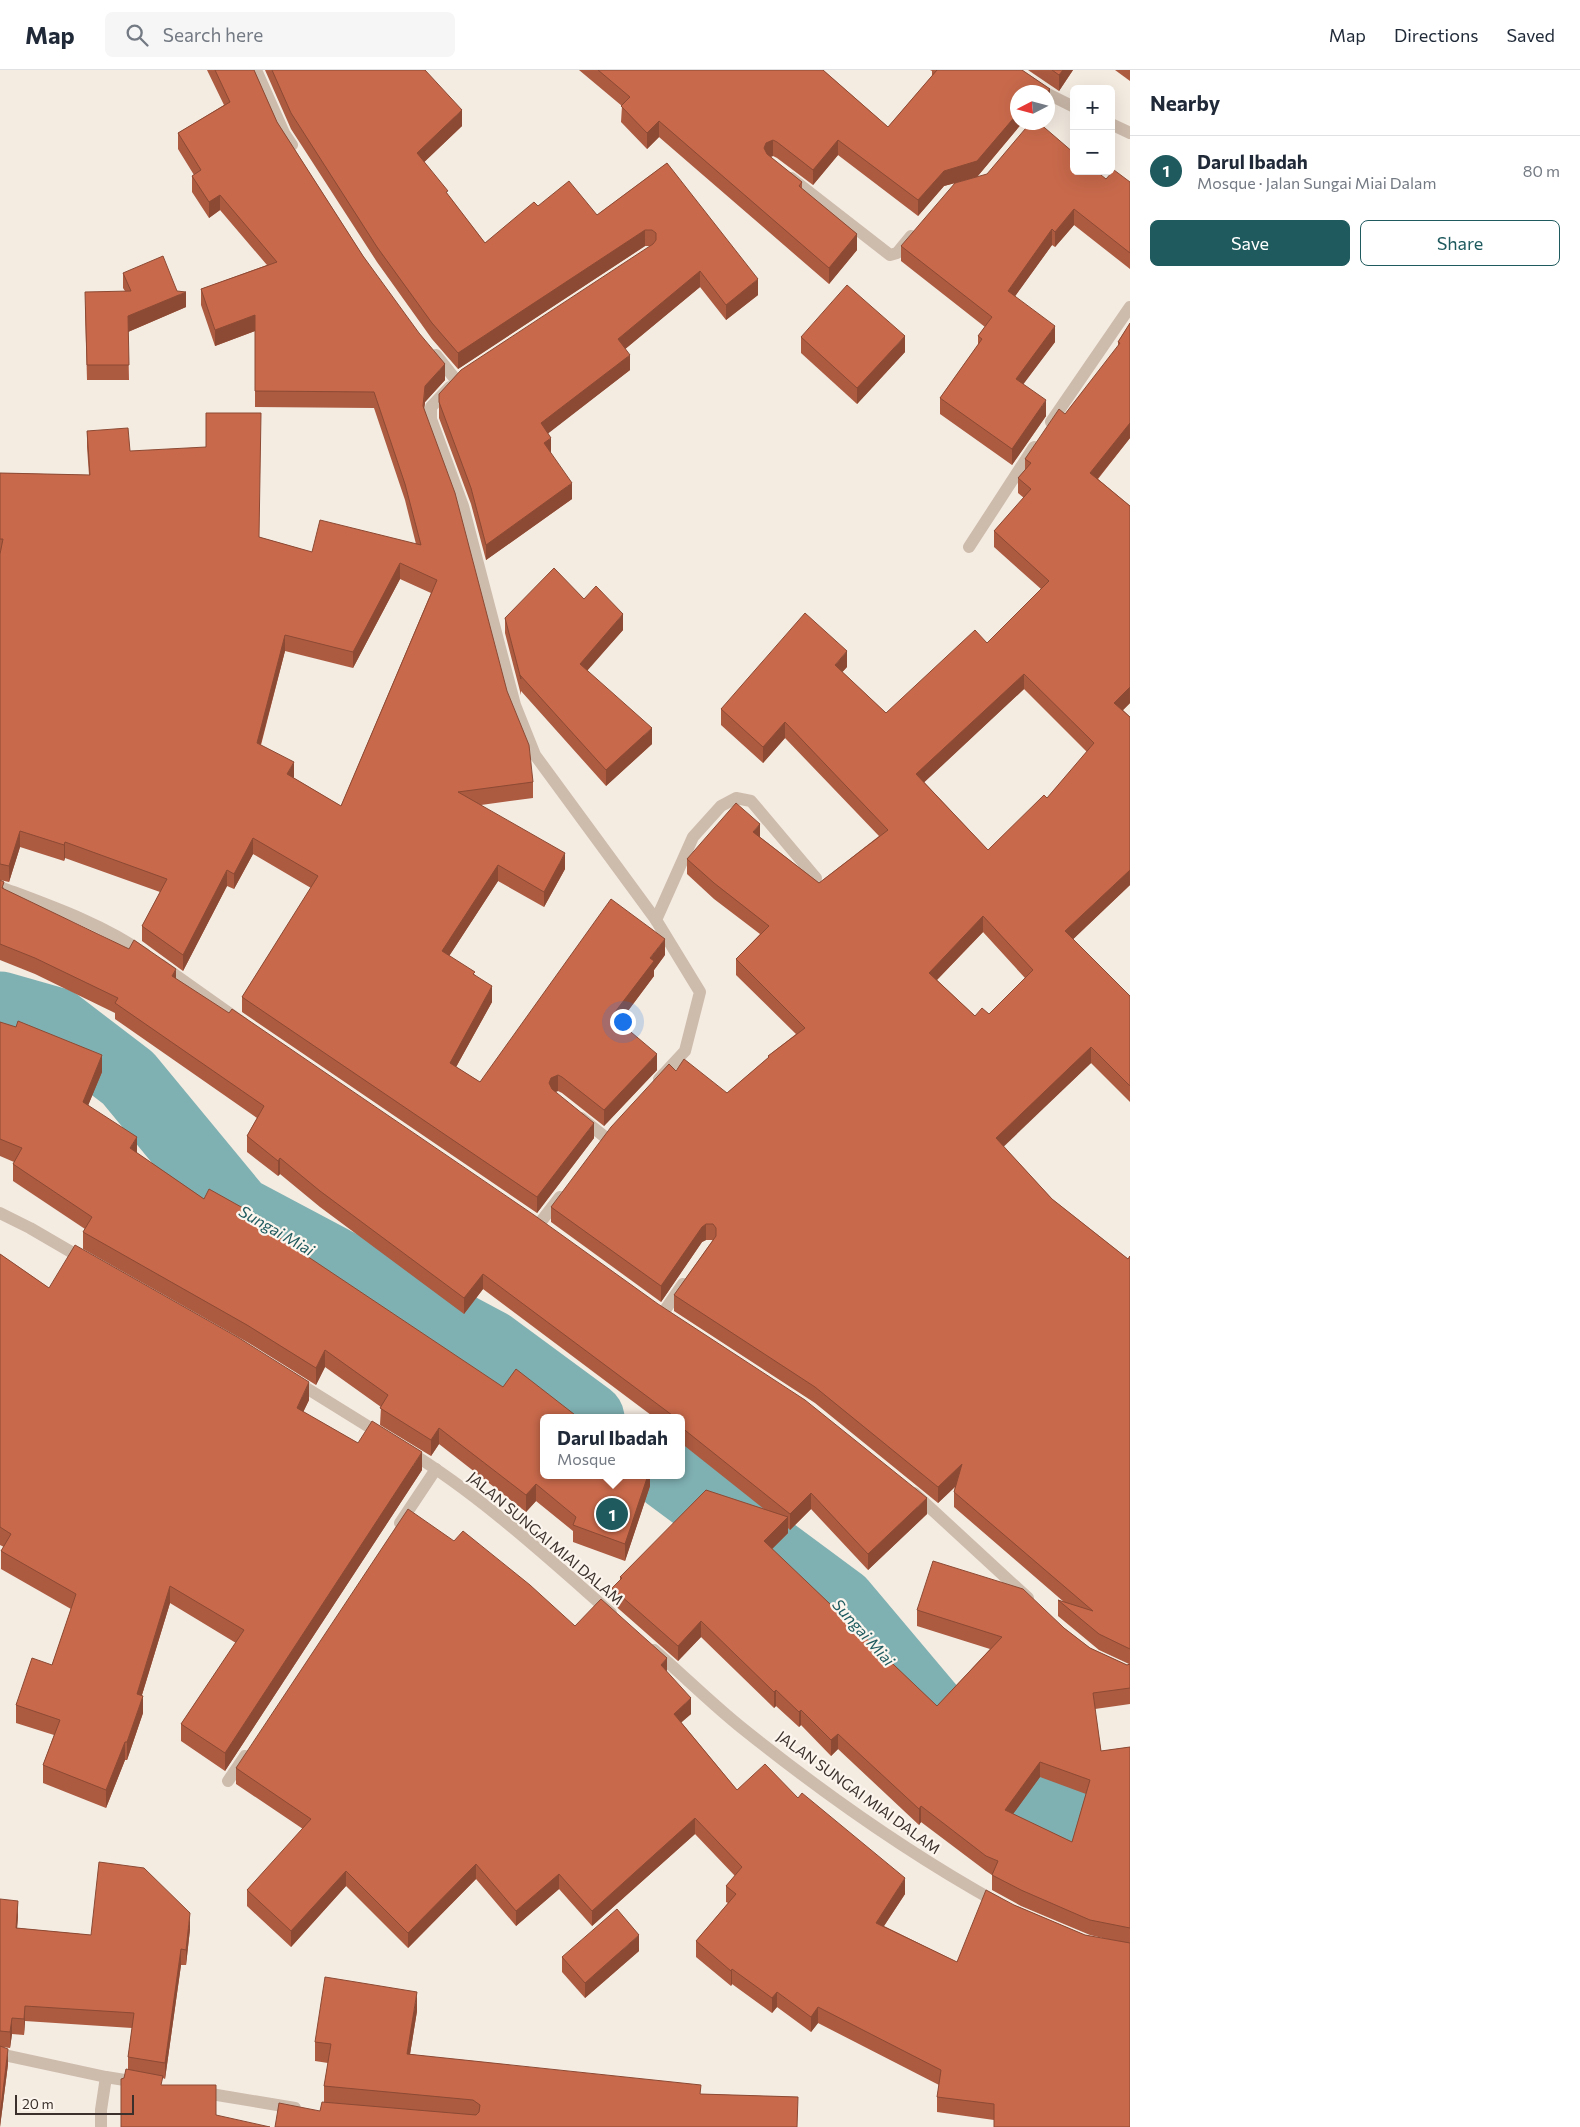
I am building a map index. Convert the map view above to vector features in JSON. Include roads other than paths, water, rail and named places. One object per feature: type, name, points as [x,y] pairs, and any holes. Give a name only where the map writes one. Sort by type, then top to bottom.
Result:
[{"type":"street","points":[[256,70],[284,133],[300,158]]},
{"type":"street","points":[[1055,99],[1070,105]]},
{"type":"street","points":[[1115,126],[1130,133]]},
{"type":"street","points":[[780,170],[890,255],[897,252],[922,223]]},
{"type":"street","points":[[969,547],[1017,472],[1130,307]]},
{"type":"street","points":[[426,344],[461,377],[431,407],[431,419],[463,506],[515,705],[535,755],[656,920],[700,992],[685,1051],[652,1087]]},
{"type":"street","points":[[656,920],[693,837],[721,806],[736,798],[751,801],[816,878]]},
{"type":"street","points":[[0,887],[56,908],[130,943],[257,1033]]},
{"type":"street","points":[[571,1110],[605,1137]]},
{"type":"street","points":[[539,1224],[569,1184]]},
{"type":"street","points":[[0,1213],[30,1228],[94,1266]]},
{"type":"street","points":[[663,1313],[688,1276]]},
{"type":"street","name":"JALAN SUNGAI MIAI DALAM","points":[[285,1375],[436,1469],[533,1544],[622,1622]]},
{"type":"street","points":[[392,1534],[436,1469]]},
{"type":"street","points":[[907,1488],[930,1506],[1035,1605]]},
{"type":"street","name":"JALAN SUNGAI MIAI DALAM","points":[[645,1642],[742,1728],[858,1815],[941,1871],[1008,1908]]},
{"type":"street","points":[[228,1782],[250,1748]]},
{"type":"street","points":[[0,2054],[106,2077],[146,2083]]},
{"type":"street","points":[[101,2127],[101,2110],[106,2077]]},
{"type":"street","points":[[185,2090],[303,2110]]},
{"type":"waterway","name":"Sungai Miai","points":[[0,1007],[56,1023],[128,1078],[238,1211],[490,1345],[584,1414]]},
{"type":"waterway","name":"Sungai Miai","points":[[673,1479],[841,1603],[932,1711],[1033,1797],[1130,1838]]},
{"type":"place","name":"Darul Ibadah","points":[[612,1514]]}]
